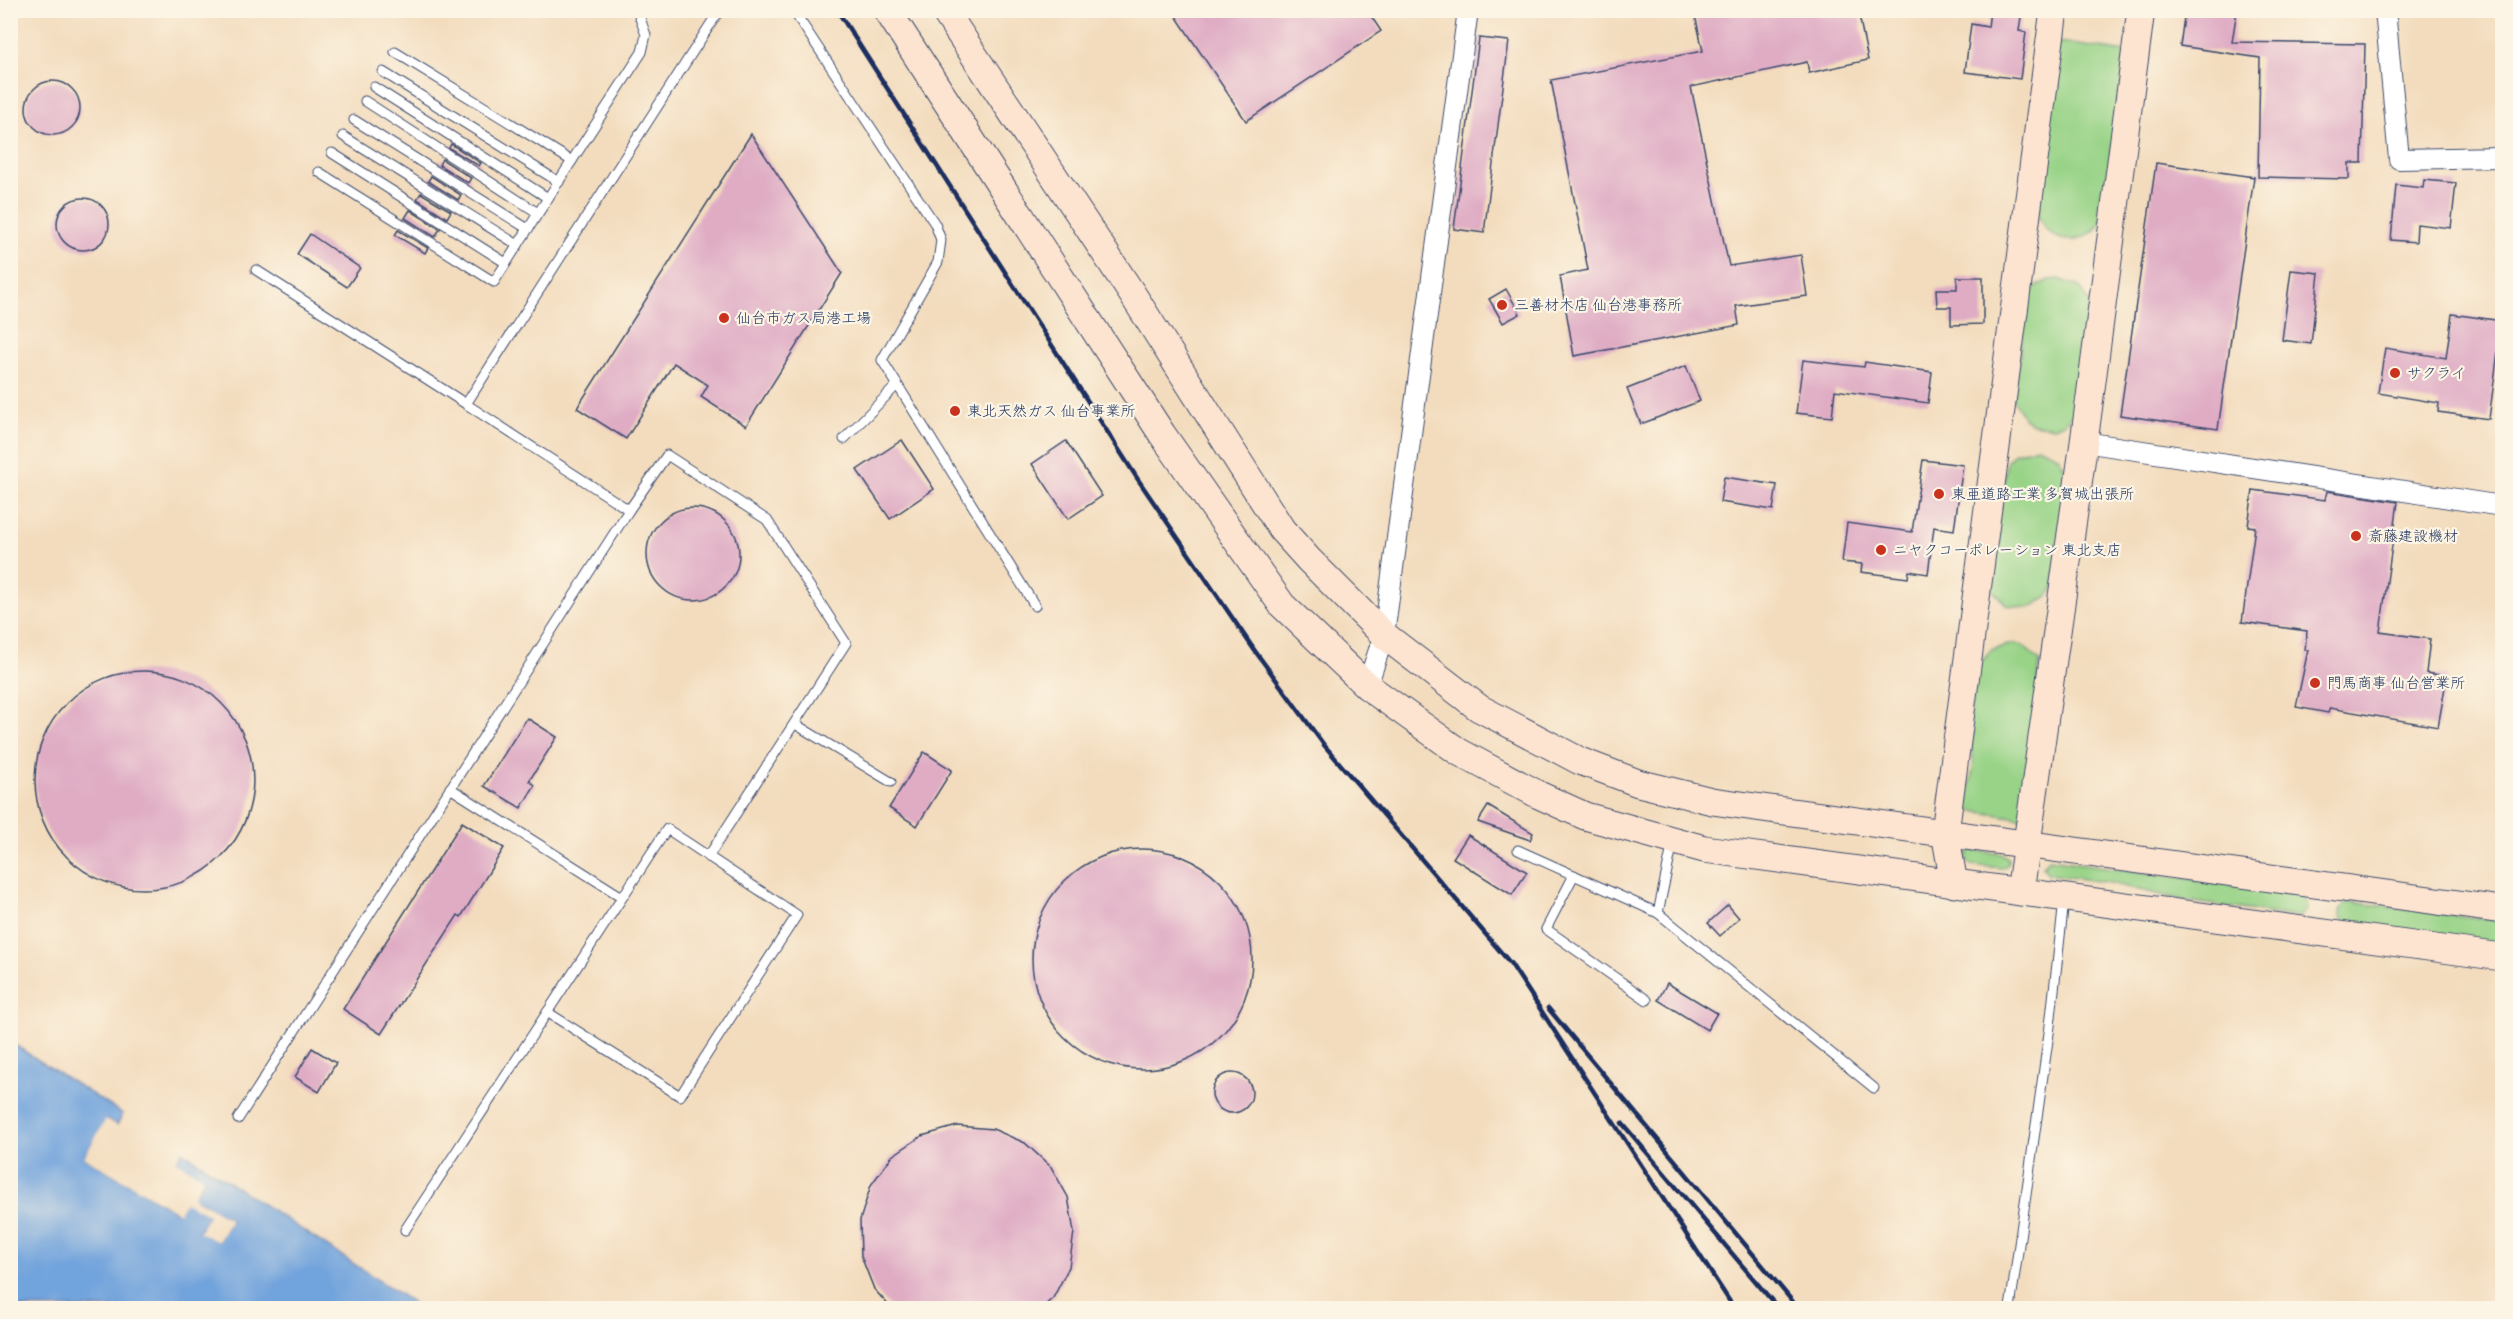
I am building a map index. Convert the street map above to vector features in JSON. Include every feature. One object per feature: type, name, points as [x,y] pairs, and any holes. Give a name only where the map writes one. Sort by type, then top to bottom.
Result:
[{"type":"street","points":[[887,10],[1162,434],[1282,605],[1366,686],[1460,752],[1539,795],[1585,816],[1704,849],[2502,957]]},
{"type":"street","points":[[944,10],[1126,284],[1282,530],[1384,635],[1479,708],[1580,761],[1638,783],[1712,801],[2502,910]]},
{"type":"street","points":[[1366,686],[1384,635],[1468,10]]},
{"type":"street","points":[[1954,884],[1945,832],[2054,10]]},
{"type":"street","points":[[2020,892],[2084,442],[2141,10]]},
{"type":"street","points":[[2385,10],[2399,159],[2502,157]]},
{"type":"street","points":[[2084,442],[2502,506]]},
{"type":"lane","points":[[320,172],[494,282],[642,52],[646,35],[636,10]]},
{"type":"lane","points":[[466,404],[717,14],[715,10]]},
{"type":"lane","points":[[793,10],[935,224],[941,240],[938,262],[882,360],[1035,606]]},
{"type":"lane","points":[[395,52],[572,161]]},
{"type":"lane","points":[[383,72],[559,182]]},
{"type":"lane","points":[[374,87],[548,198]]},
{"type":"lane","points":[[365,102],[538,213]]},
{"type":"lane","points":[[354,120],[528,229]]},
{"type":"lane","points":[[343,136],[518,244]]},
{"type":"lane","points":[[332,153],[506,263]]},
{"type":"lane","points":[[256,270],[629,510]]},
{"type":"lane","points":[[844,439],[897,385]]},
{"type":"lane","points":[[238,1119],[629,510],[667,455],[766,520],[846,643],[708,856]]},
{"type":"lane","points":[[795,724],[891,782]]},
{"type":"lane","points":[[450,788],[622,897]]},
{"type":"lane","points":[[405,1230],[547,1012],[622,897],[667,829],[796,915],[680,1096],[547,1012]]},
{"type":"lane","points":[[1658,913],[1673,841]]},
{"type":"lane","points":[[1518,850],[1658,913],[1874,1088]]},
{"type":"lane","points":[[1574,875],[1546,929],[1647,1000]]},
{"type":"lane","points":[[2010,1308],[2050,1026],[2064,899]]},
{"type":"green space","points":[[2058,42],[2126,52],[2102,221],[2094,230],[2076,240],[2066,240],[2049,232],[2037,213]]},
{"type":"green space","points":[[2059,279],[2080,287],[2091,306],[2079,407],[2064,423],[2054,427],[2033,424],[2024,418],[2013,399],[2029,292],[2048,280]]},
{"type":"green space","points":[[2037,447],[2058,456],[2069,475],[2054,588],[2048,597],[2029,608],[2007,605],[1992,590],[1988,580],[2007,461],[2015,453]]},
{"type":"green space","points":[[2012,644],[2023,646],[2040,661],[2025,819],[1966,810],[1974,762],[1968,728],[1977,668],[1991,650]]},
{"type":"green space","points":[[1971,850],[2002,854],[2008,858],[2008,864],[2003,868],[1971,865],[1965,857]]},
{"type":"green space","points":[[2049,859],[2301,895],[2307,905],[2305,911],[2296,917],[2187,901],[2105,882],[2048,874],[2043,866]]},
{"type":"green space","points":[[2349,902],[2502,921],[2502,945],[2348,924],[2342,919],[2340,912]]},
{"type":"water","points":[[10,1042],[123,1114],[117,1125],[107,1119],[84,1157],[178,1213],[185,1201],[209,1215],[199,1231],[218,1242],[231,1220],[193,1197],[204,1178],[177,1161],[182,1151],[421,1308],[11,1308]]},
{"type":"pier","points":[[106,1119],[119,1127],[116,1128],[107,1123],[88,1156],[178,1209],[186,1198],[210,1213],[212,1216],[203,1231],[217,1238],[227,1221],[191,1199],[200,1179],[175,1163],[174,1159],[204,1178],[193,1197],[231,1220],[218,1242],[199,1232],[209,1215],[185,1202],[179,1213],[84,1157]]},
{"type":"building","points":[[1172,10],[1367,10],[1381,31],[1246,121]]},
{"type":"building","points":[[1694,10],[1858,10],[1868,60],[1809,73],[1807,62],[1691,87],[1729,266],[1801,255],[1807,296],[1736,306],[1739,325],[1574,356],[1560,276],[1588,270],[1551,80],[1703,51]]},
{"type":"building","points":[[1990,10],[2022,10],[2019,31],[2026,32],[2020,79],[1965,72],[1971,24],[1988,27]]},
{"type":"building","points":[[2185,10],[2237,10],[2232,42],[2365,44],[2362,163],[2349,163],[2349,179],[2258,177],[2260,58],[2180,46]]},
{"type":"building","points":[[1479,38],[1509,41],[1484,233],[1454,229]]},
{"type":"building","points":[[48,81],[58,81],[68,85],[76,93],[80,108],[76,123],[68,131],[58,135],[48,135],[38,131],[30,123],[26,113],[26,103],[30,93],[38,85]]},
{"type":"building","name":"仙台市ガス局港工場","points":[[751,134],[842,273],[746,426],[701,397],[708,385],[674,363],[626,439],[577,408]]},
{"type":"building","points":[[451,144],[481,163],[479,166],[449,148]]},
{"type":"building","points":[[442,159],[471,178],[468,183],[439,165]]},
{"type":"building","points":[[2156,163],[2254,177],[2218,429],[2120,415]]},
{"type":"building","points":[[431,176],[461,195],[458,200],[428,181]]},
{"type":"building","points":[[2424,180],[2456,183],[2451,228],[2417,224],[2416,242],[2391,240],[2396,185],[2423,188]]},
{"type":"building","points":[[421,193],[451,211],[447,218],[417,199]]},
{"type":"building","points":[[83,198],[93,200],[101,206],[107,214],[109,224],[107,234],[101,242],[93,248],[83,250],[73,248],[65,242],[59,234],[57,224],[59,214],[65,206],[73,200]]},
{"type":"building","points":[[410,210],[440,229],[435,237],[405,218]]},
{"type":"building","points":[[398,230],[428,248],[425,253],[395,235]]},
{"type":"building","points":[[310,234],[360,268],[347,287],[297,254]]},
{"type":"building","points":[[2291,270],[2319,273],[2311,344],[2282,340]]},
{"type":"building","points":[[1957,277],[1983,277],[1983,324],[1951,325],[1951,307],[1937,307],[1936,289],[1957,289]]},
{"type":"building","points":[[1506,289],[1520,314],[1503,323],[1489,299]]},
{"type":"building","points":[[2452,314],[2502,321],[2489,419],[2438,412],[2439,403],[2378,393],[2385,348],[2446,358]]},
{"type":"building","points":[[1803,360],[1864,367],[1865,362],[1932,372],[1928,403],[1835,390],[1832,417],[1796,413]]},
{"type":"building","points":[[1686,366],[1700,401],[1641,424],[1627,389]]},
{"type":"building","points":[[902,440],[934,489],[890,519],[857,470]]},
{"type":"building","points":[[1066,441],[1102,496],[1068,519],[1032,464]]},
{"type":"building","points":[[1923,460],[1963,465],[1954,530],[1934,527],[1928,574],[1909,571],[1908,578],[1861,572],[1862,564],[1842,562],[1847,523],[1912,532]]},
{"type":"building","points":[[1724,477],[1777,485],[1773,510],[1720,502]]},
{"type":"building","points":[[2253,490],[2325,500],[2327,491],[2398,502],[2380,632],[2430,639],[2426,673],[2447,676],[2438,727],[2330,708],[2328,713],[2296,707],[2308,650],[2305,650],[2307,631],[2242,622],[2255,527],[2248,526]]},
{"type":"building","points":[[693,508],[710,512],[725,522],[735,537],[739,554],[735,571],[725,586],[710,596],[693,600],[676,596],[661,586],[651,571],[647,554],[651,537],[661,522],[676,512]]},
{"type":"building","points":[[144,671],[165,673],[186,679],[221,703],[245,738],[251,759],[253,780],[251,801],[245,822],[221,857],[186,881],[165,887],[144,889],[123,887],[102,881],[67,857],[43,822],[37,801],[35,780],[37,759],[43,738],[67,703],[102,679],[123,673]]},
{"type":"building","points":[[527,718],[557,737],[529,781],[535,785],[521,808],[484,786]]},
{"type":"building","points":[[924,752],[952,770],[917,826],[889,808]]},
{"type":"building","points":[[1488,806],[1533,833],[1530,840],[1478,822]]},
{"type":"building","points":[[462,822],[504,848],[461,917],[458,915],[381,1034],[343,1009]]},
{"type":"building","points":[[1468,835],[1527,872],[1512,895],[1453,858]]},
{"type":"building","points":[[1142,849],[1163,851],[1194,862],[1220,881],[1239,907],[1250,938],[1252,959],[1250,980],[1239,1011],[1220,1037],[1194,1056],[1163,1067],[1142,1069],[1121,1067],[1090,1056],[1064,1037],[1045,1011],[1034,980],[1032,959],[1034,938],[1045,907],[1064,881],[1090,862],[1121,851]]},
{"type":"building","points":[[1728,905],[1739,918],[1720,936],[1708,923]]},
{"type":"building","points":[[1667,983],[1717,1013],[1707,1030],[1658,1000]]},
{"type":"building","points":[[312,1048],[336,1063],[319,1092],[295,1077]]},
{"type":"building","points":[[1232,1073],[1240,1074],[1246,1079],[1251,1085],[1251,1101],[1246,1107],[1240,1112],[1232,1113],[1224,1112],[1218,1107],[1213,1101],[1212,1093],[1213,1085],[1218,1079],[1224,1074]]},
{"type":"building","points":[[957,1126],[993,1129],[1025,1143],[1051,1167],[1068,1197],[1074,1232],[1069,1267],[1053,1298],[1042,1308],[891,1308],[874,1289],[861,1256],[860,1220],[871,1185],[892,1156],[922,1136]]},
{"type":"railway","points":[[837,10],[1137,478],[1255,651],[1324,745],[1511,964],[1734,1308]]},
{"type":"railway","points":[[1548,1008],[1798,1308]]},
{"type":"railway","points":[[1622,1123],[1778,1308]]},
{"type":"place","name":"三善材木店 仙台港事務所","points":[[1502,305]]},
{"type":"place","name":"仙台市ガス局港工場","points":[[724,318]]},
{"type":"place","name":"サクライ","points":[[2395,373]]},
{"type":"place","name":"東北天然ガス 仙台事業所","points":[[955,411]]},
{"type":"place","name":"東亜道路工業 多賀城出張所","points":[[1939,494]]},
{"type":"place","name":"斎藤建設機材","points":[[2356,536]]},
{"type":"place","name":"ニヤクコーポレーション 東北支店","points":[[1881,550]]},
{"type":"place","name":"門馬商事 仙台営業所","points":[[2315,683]]}]
